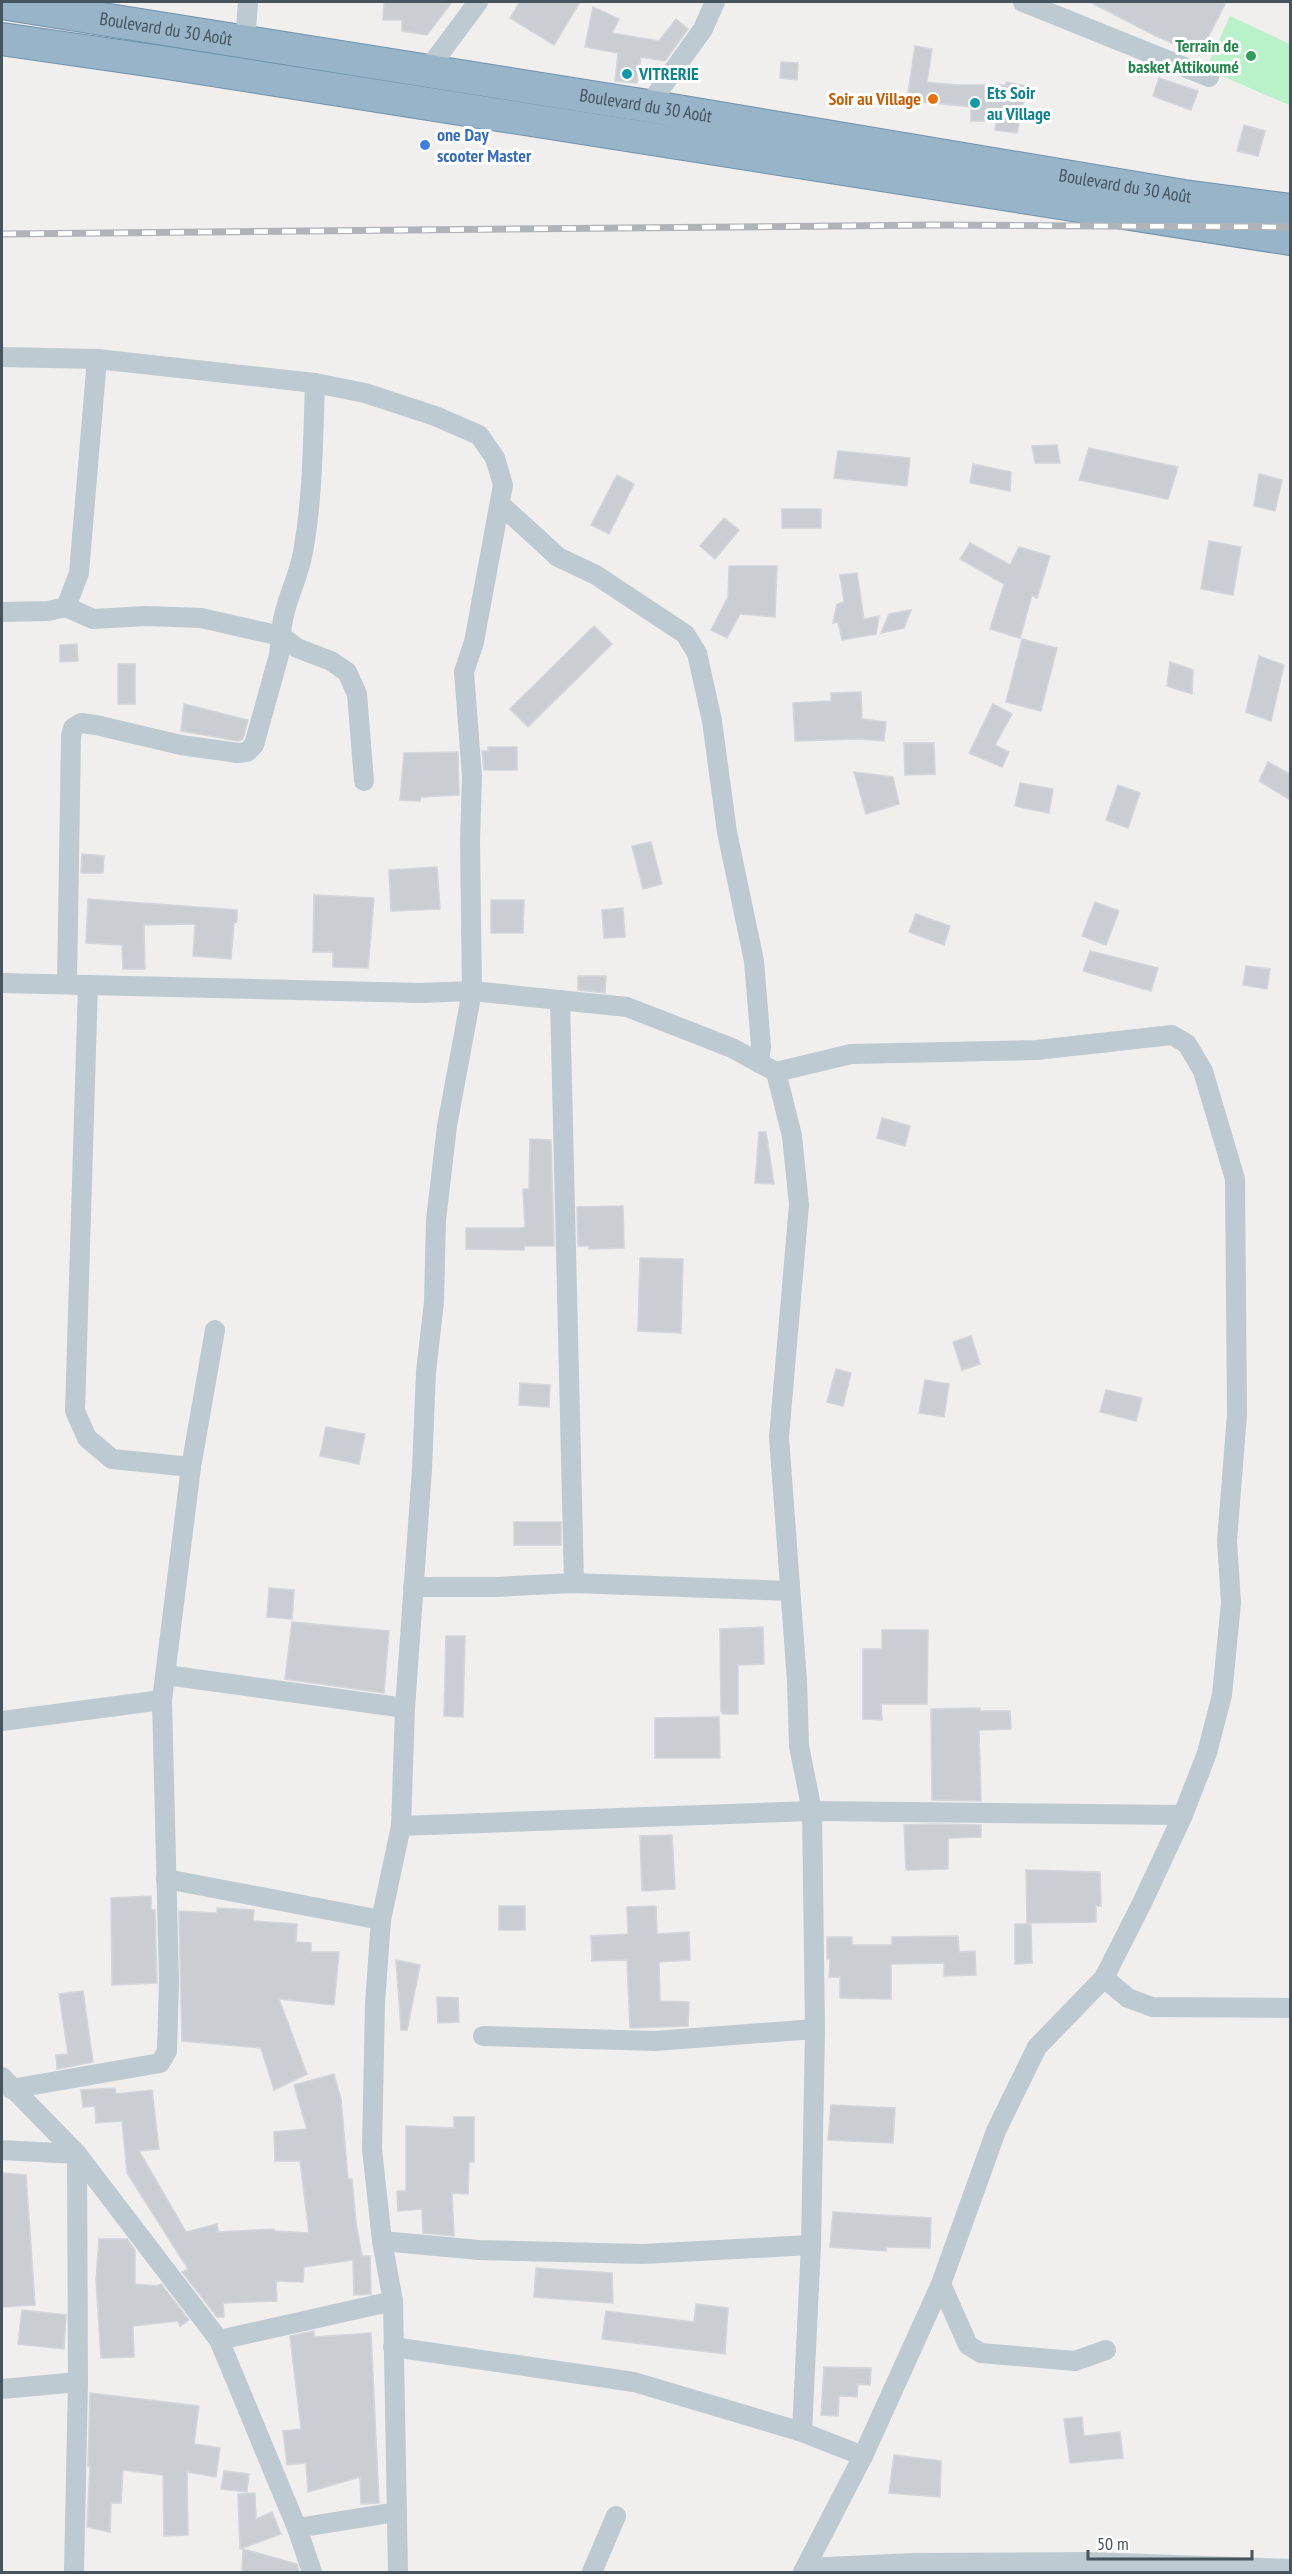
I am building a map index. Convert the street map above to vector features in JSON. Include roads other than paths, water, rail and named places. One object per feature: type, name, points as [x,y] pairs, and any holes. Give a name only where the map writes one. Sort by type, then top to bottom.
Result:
[{"type":"highway","name":"Boulevard du 30 Août","points":[[2,3],[648,106],[1161,192],[1290,210]]},
{"type":"highway","name":"Boulevard du 30 Août","points":[[2,39],[1290,239]]},
{"type":"street","points":[[245,43],[248,2]]},
{"type":"street","points":[[426,72],[478,2]]},
{"type":"street","points":[[648,106],[703,29],[715,2]]},
{"type":"street","points":[[1023,2],[1209,77]]},
{"type":"street","points":[[2,357],[97,359],[315,382],[365,393],[435,416],[479,435],[495,458],[503,485],[474,642],[464,672],[472,776],[470,843],[472,992],[447,1126],[435,1220],[434,1302],[426,1372],[400,1826],[381,1920],[375,2003],[372,2150],[382,2241],[393,2301],[398,2572]]},
{"type":"street","points":[[66,607],[79,573],[97,359]]},
{"type":"street","points":[[67,984],[73,729],[81,723],[96,724],[181,745],[238,753],[247,752],[254,745],[279,655],[281,620],[303,554],[311,476],[315,382]]},
{"type":"street","points":[[500,504],[558,557],[596,575],[685,634],[697,653],[712,721],[727,832],[754,961],[761,1046],[792,1136],[799,1205],[778,1437],[799,1746],[812,1811],[815,2029],[811,2245],[802,2432]]},
{"type":"street","points":[[2,612],[66,607],[93,619],[146,616],[201,618],[281,636],[297,648],[331,661],[347,672],[357,694],[364,781]]},
{"type":"street","points":[[2,983],[421,993],[472,992],[627,1007],[732,1048],[768,1068],[851,1054],[1037,1050],[1172,1035],[1186,1044],[1203,1071],[1235,1179],[1237,1414],[1227,1541],[1231,1603],[1222,1695],[1207,1753],[1183,1815],[1104,1978],[1037,2047],[996,2131],[941,2284],[863,2456],[805,2570]]},
{"type":"street","points":[[88,985],[75,1411],[87,1438],[112,1459],[191,1467]]},
{"type":"street","points":[[560,1000],[574,1583]]},
{"type":"street","points":[[6,2083],[160,2062],[167,2051],[169,1981],[162,1700],[191,1467],[214,1330]]},
{"type":"street","points":[[413,1587],[495,1587],[574,1583],[790,1591]]},
{"type":"street","points":[[166,1675],[405,1708]]},
{"type":"street","points":[[2,1721],[162,1700]]},
{"type":"street","points":[[400,1826],[812,1811],[1183,1815]]},
{"type":"street","points":[[166,1879],[381,1920]]},
{"type":"street","points":[[1104,1978],[1128,1998],[1152,2007],[1290,2008]]},
{"type":"street","points":[[483,2036],[655,2041],[815,2029]]},
{"type":"street","points":[[6,2083],[77,2154],[219,2340],[297,2528],[312,2572]]},
{"type":"street","points":[[2,2150],[77,2154]]},
{"type":"street","points":[[74,2572],[78,2382],[77,2154]]},
{"type":"street","points":[[382,2241],[479,2250],[643,2254],[811,2245]]},
{"type":"street","points":[[941,2284],[968,2345],[981,2353],[1075,2361],[1106,2350]]},
{"type":"street","points":[[219,2340],[393,2301]]},
{"type":"street","points":[[393,2347],[634,2382],[802,2432],[863,2456]]},
{"type":"street","points":[[2,2389],[78,2382]]},
{"type":"street","points":[[297,2528],[397,2512]]},
{"type":"street","points":[[592,2572],[616,2516]]},
{"type":"street","points":[[805,2570],[914,2563],[1088,2562],[1176,2569],[1290,2568]]},
{"type":"railway","points":[[2,234],[936,225],[1290,227]]},
{"type":"place","name":"Terrain de basket Attikoumé","points":[[1251,56]]},
{"type":"place","name":"VITRERIE","points":[[627,74]]},
{"type":"place","name":"Soir au Village","points":[[933,99]]},
{"type":"place","name":"Ets Soir au Village","points":[[975,103]]},
{"type":"place","name":"one Day scooter Master","points":[[425,145]]}]
